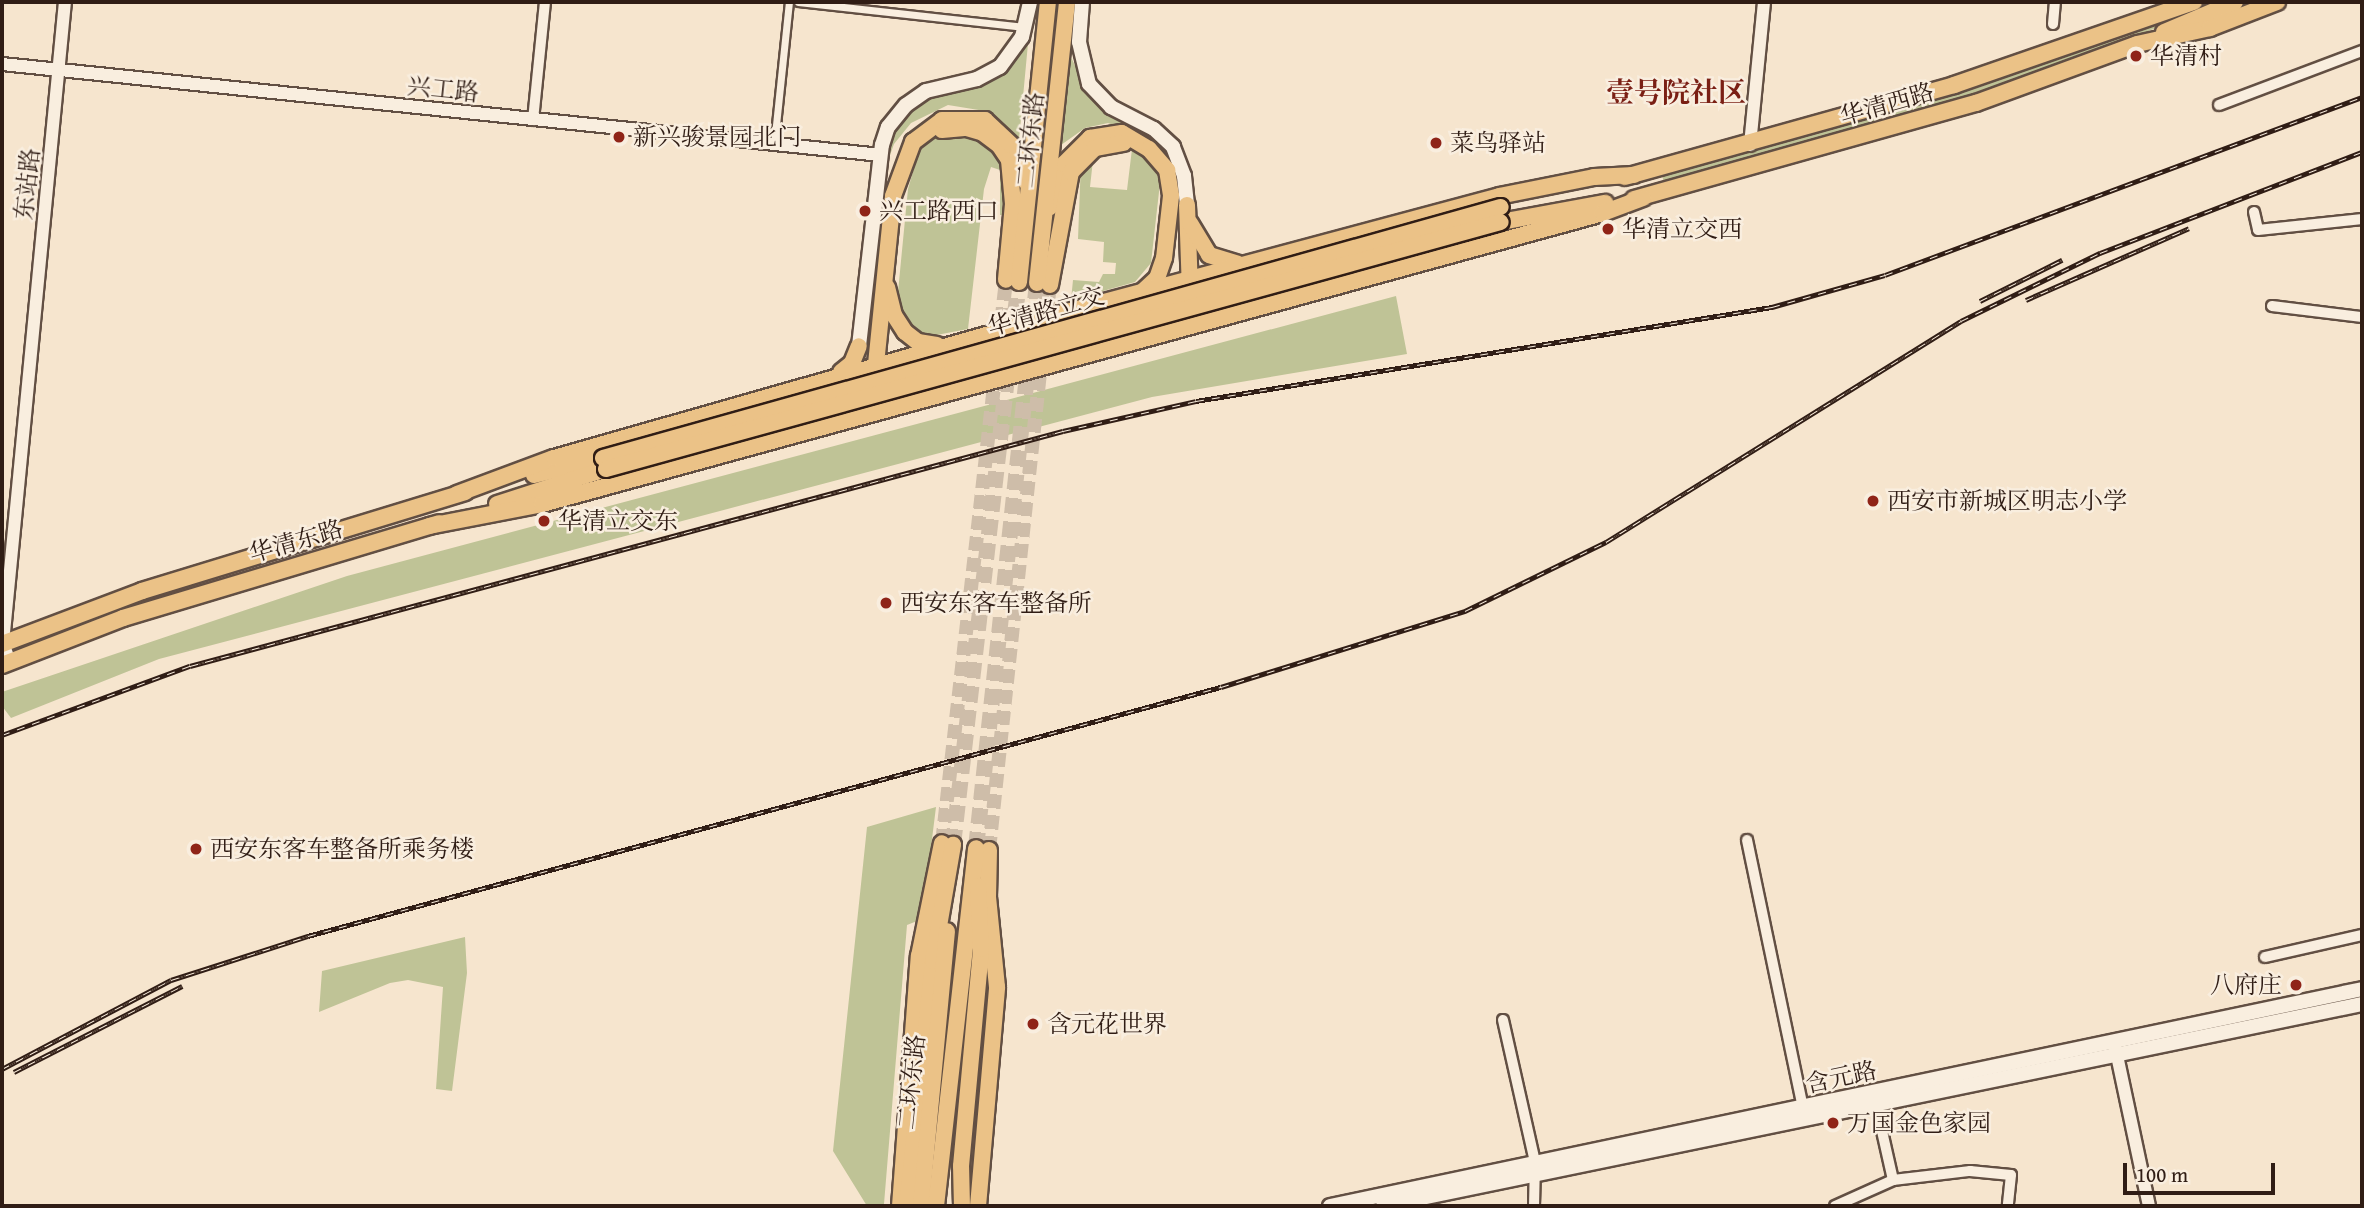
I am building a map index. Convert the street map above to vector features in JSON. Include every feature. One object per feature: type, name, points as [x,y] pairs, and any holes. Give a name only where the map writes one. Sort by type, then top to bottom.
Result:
[{"type":"main road","points":[[864,416],[861,354],[881,155],[888,127],[906,105],[932,89],[993,72],[1014,50],[1026,27],[1030,2]]},
{"type":"main road","name":"二环东路","points":[[891,251],[917,148],[935,132],[975,130],[999,145],[1011,169],[1012,281],[1027,198],[1048,2]]},
{"type":"main road","name":"二环东路","points":[[1067,2],[1042,243],[1043,284],[1066,186],[1078,161],[1108,143],[1139,146],[1155,154]]},
{"type":"main road","points":[[1082,2],[1079,41],[1089,84],[1111,107],[1154,129],[1173,147],[1184,176],[1187,205],[1187,281],[1199,323]]},
{"type":"main road","name":"华清西路","points":[[1501,214],[1750,145],[2023,63],[2194,2]]},
{"type":"main road","points":[[2137,44],[2235,2]]},
{"type":"main road","name":"华清西路","points":[[1501,214],[1643,198],[1976,103],[2137,44],[2210,28],[2277,2]]},
{"type":"main road","points":[[457,494],[554,458],[824,379],[861,354],[887,284],[892,202],[902,162],[918,134],[942,120],[972,117],[996,127],[1022,159],[1027,198]]},
{"type":"main road","points":[[1042,243],[1058,175],[1079,145],[1095,135],[1115,132],[1136,139],[1155,154],[1171,182],[1165,250],[1155,281],[1131,296]]},
{"type":"main road","points":[[874,366],[1499,196],[1594,177],[1634,175]]},
{"type":"main road","points":[[429,526],[542,504],[1603,213],[1643,198]]},
{"type":"main road","points":[[1187,205],[1196,239],[1209,255],[1230,264],[1254,263]]},
{"type":"main road","name":"华清路立交","points":[[605,463],[1501,214]]},
{"type":"main road","points":[[887,284],[894,315],[911,338],[935,345],[961,342]]},
{"type":"main road","points":[[1060,314],[1050,326],[1055,352],[1069,359]]},
{"type":"main road","points":[[979,337],[992,340],[998,366],[988,381]]},
{"type":"main road","points":[[861,354],[874,366],[883,410]]},
{"type":"main road","name":"华清东路","points":[[3,644],[142,591],[457,494],[605,463]]},
{"type":"main road","name":"华清东路","points":[[6,663],[123,618],[429,526],[605,463]]},
{"type":"main road","points":[[900,1206],[919,956],[948,844],[953,963]]},
{"type":"main road","points":[[953,963],[982,849]]},
{"type":"main road","points":[[962,1204],[981,949],[982,849]]},
{"type":"main road","points":[[978,1206],[997,987],[982,849]]},
{"type":"main road","points":[[906,1206],[933,961],[949,876]]},
{"type":"main road","name":"二环东路","points":[[921,1206],[953,963]]},
{"type":"main road","name":"二环东路","points":[[936,1206],[953,963]]},
{"type":"main road","name":"含元路","points":[[2116,1049],[2362,989]]},
{"type":"main road","name":"含元路","points":[[1329,1206],[1536,1169],[2116,1049],[2362,1004]]},
{"type":"main road","name":"含元路","points":[[1383,1206],[1803,1109],[1875,1099]]},
{"type":"street","name":"东站路","points":[[6,663],[3,644],[65,2]]},
{"type":"street","points":[[533,120],[545,2]]},
{"type":"street","points":[[774,144],[789,2]]},
{"type":"street","points":[[798,2],[1026,27]]},
{"type":"street","points":[[1750,145],[1763,2]]},
{"type":"street","points":[[2053,24],[2055,2]]},
{"type":"street","points":[[2219,105],[2362,51]]},
{"type":"street","name":"兴工路","points":[[2,64],[881,155]]},
{"type":"street","points":[[2254,212],[2258,230],[2362,219]]},
{"type":"street","points":[[2272,306],[2362,317]]},
{"type":"street","points":[[1747,840],[1803,1109]]},
{"type":"street","points":[[2265,957],[2362,935]]},
{"type":"street","points":[[1503,1020],[1536,1169],[1534,1206]]},
{"type":"street","points":[[2116,1049],[2149,1206]]},
{"type":"street","points":[[1875,1099],[1893,1180]]},
{"type":"street","points":[[1835,1206],[1893,1180],[1970,1171],[2011,1175],[2008,1206]]},
{"type":"green space","points":[[2208,2],[2220,2],[2072,62],[1893,118],[1891,111],[1980,87]]},
{"type":"green space","points":[[1030,22],[1019,140],[991,112],[948,105],[911,123],[894,144],[885,169],[891,134],[913,106],[936,93],[984,80]]},
{"type":"green space","points":[[1070,55],[1089,95],[1115,117],[1145,132],[1164,151],[1143,135],[1108,123],[1085,128],[1061,145]]},
{"type":"green space","points":[[1878,115],[1880,121],[1664,182],[1662,176]]},
{"type":"green space","points":[[950,131],[986,138],[1002,159],[1006,215],[1000,215],[1000,170],[991,167],[984,189],[968,329],[926,337],[902,317],[897,302],[908,189],[919,151],[928,141]]},
{"type":"green space","points":[[1132,149],[1154,165],[1160,183],[1151,263],[1135,282],[1071,300],[1073,280],[1099,282],[1103,274],[1115,274],[1116,263],[1103,262],[1104,242],[1078,239],[1081,161],[1094,151],[1090,187],[1127,190]]},
{"type":"green space","points":[[1396,296],[1407,354],[1152,397],[159,659],[11,718],[2,706],[2,692],[347,576]]},
{"type":"green space","points":[[936,807],[922,919],[907,925],[884,1204],[867,1206],[833,1151],[867,827]]},
{"type":"green space","points":[[465,937],[467,973],[452,1091],[436,1089],[443,987],[408,980],[390,983],[319,1012],[322,971]]},
{"type":"tunnel","points":[[942,843],[1006,280]]},
{"type":"tunnel","points":[[1012,338],[1019,282]]},
{"type":"tunnel","points":[[976,848],[1037,283]]},
{"type":"tunnel","points":[[1045,326],[1050,285]]},
{"type":"tunnel","points":[[989,850],[1042,357]]},
{"type":"tunnel","points":[[953,845],[1009,364]]},
{"type":"railway","points":[[2,735],[190,666],[1063,431],[1196,401],[1772,307],[1885,275],[2362,97]]},
{"type":"railway","points":[[2,1069],[171,980],[308,936],[1221,687],[1465,611],[1606,542],[1961,321],[2100,253],[2362,152]]},
{"type":"railway","points":[[2026,300],[2189,228]]},
{"type":"railway","points":[[1980,301],[2062,260]]},
{"type":"railway","points":[[14,1072],[182,986]]},
{"type":"place","name":"华清村","points":[[2136,56]]},
{"type":"place","name":"新兴骏景园北门","points":[[619,137]]},
{"type":"place","name":"菜鸟驿站","points":[[1436,143]]},
{"type":"place","name":"兴工路西口","points":[[865,211]]},
{"type":"place","name":"华清立交西","points":[[1608,229]]},
{"type":"place","name":"西安市新城区明志小学","points":[[1873,501]]},
{"type":"place","name":"华清立交东","points":[[544,521]]},
{"type":"place","name":"西安东客车整备所","points":[[886,603]]},
{"type":"place","name":"西安东客车整备所乘务楼","points":[[196,849]]},
{"type":"place","name":"八府庄","points":[[2296,985]]},
{"type":"place","name":"含元花世界","points":[[1033,1024]]},
{"type":"place","name":"万国金色家园","points":[[1833,1123]]},
{"type":"district","name":"壹号院社区","points":[[1676,92]]}]
